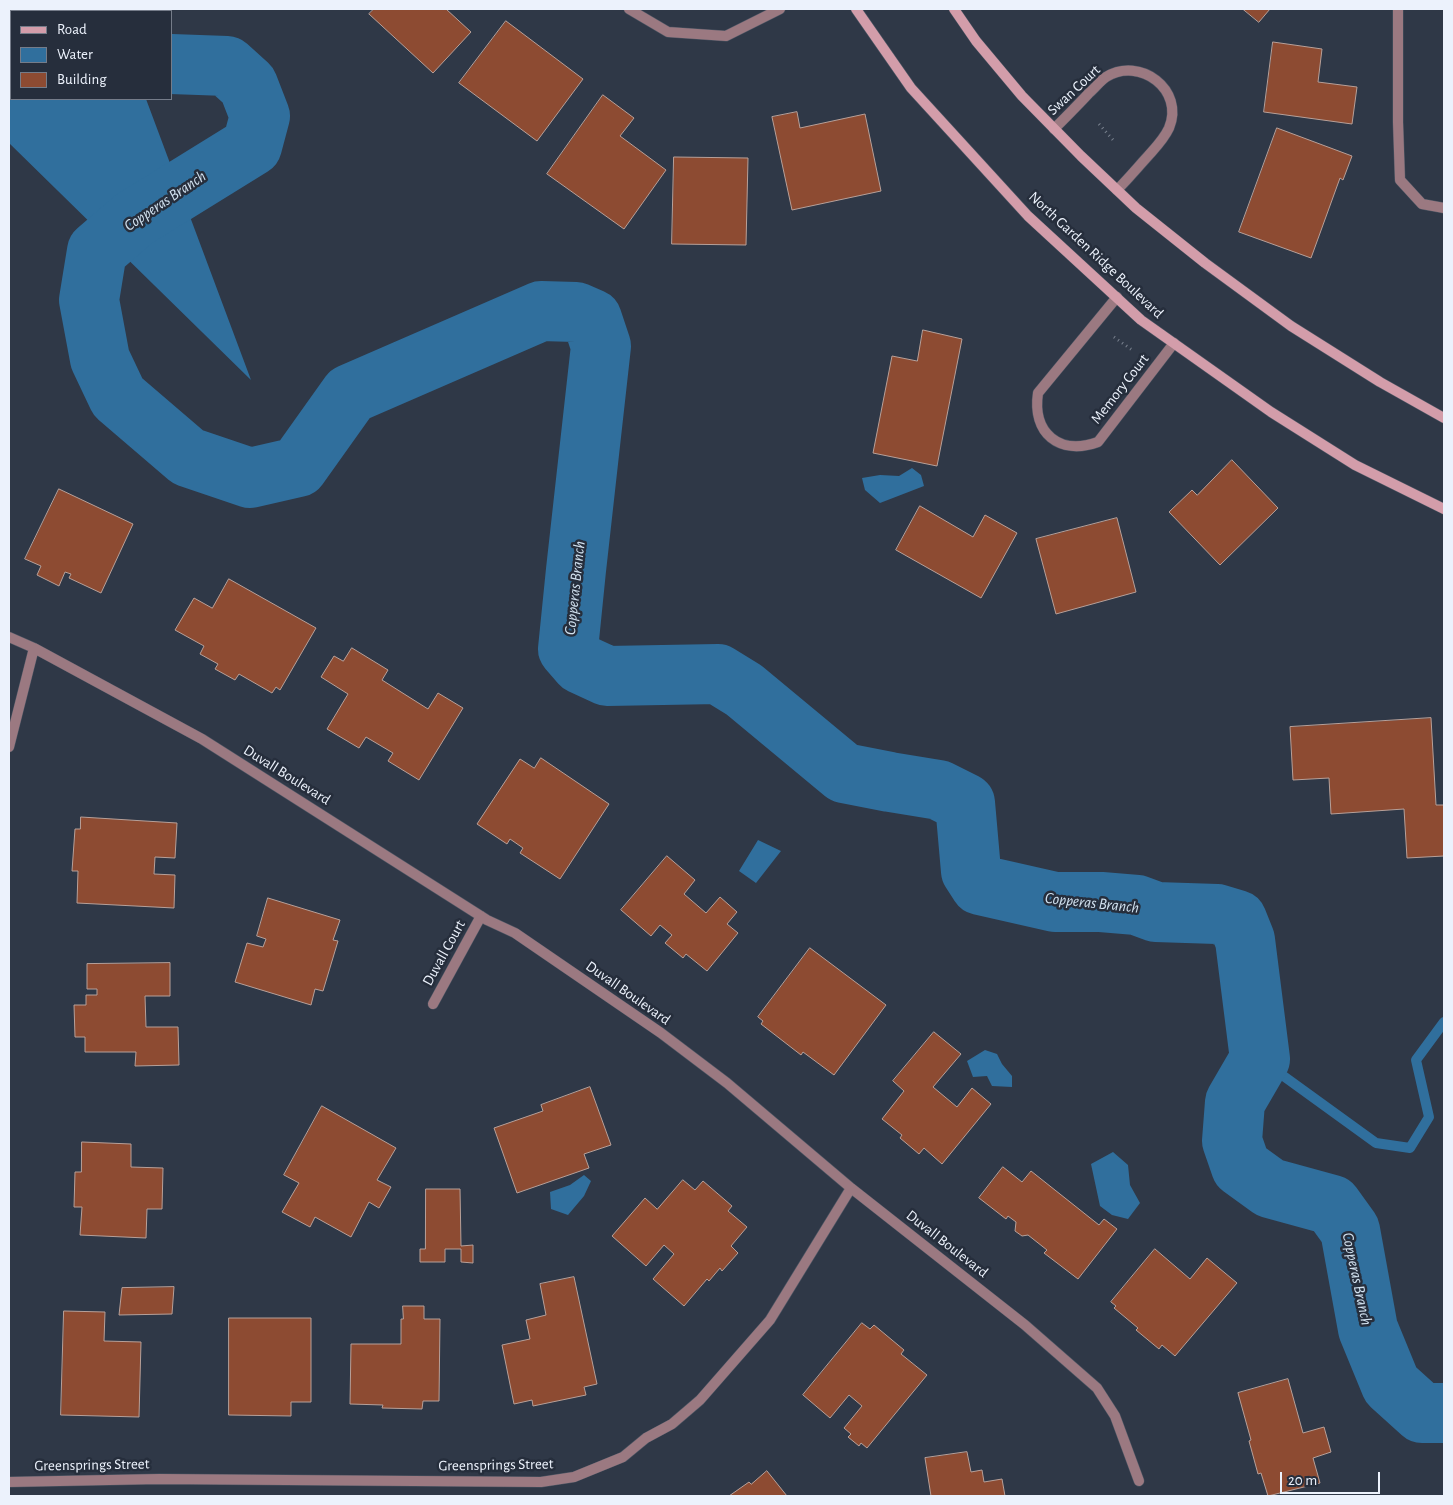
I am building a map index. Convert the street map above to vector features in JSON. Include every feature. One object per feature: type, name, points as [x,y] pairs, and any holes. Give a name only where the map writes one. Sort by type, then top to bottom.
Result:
[{"type":"main road","name":"North Garden Ridge Boulevard","points":[[856,9],[911,88],[1028,216],[1141,320],[1271,412],[1355,465],[1444,509]]},
{"type":"main road","points":[[954,9],[976,40],[1016,89],[1136,208],[1205,263],[1276,315],[1380,382],[1444,418]]},
{"type":"street","points":[[629,9],[668,32],[726,36],[780,9]]},
{"type":"street","points":[[1398,9],[1400,180],[1422,204],[1444,208]]},
{"type":"street","name":"Swan Court","points":[[1054,128],[1105,78],[1118,72],[1131,70],[1145,73],[1166,89],[1171,101],[1172,115],[1169,127],[1163,139],[1118,190]]},
{"type":"street","name":"Memory Court","points":[[1116,297],[1038,393],[1036,404],[1037,416],[1049,436],[1060,444],[1072,447],[1086,447],[1098,442],[1174,343]]},
{"type":"street","name":"Duvall Boulevard","points":[[9,637],[34,648],[202,739],[481,916],[515,933],[661,1033],[727,1083],[851,1188],[1025,1325],[1098,1388],[1115,1416],[1139,1481]]},
{"type":"street","points":[[9,747],[34,648]]},
{"type":"street","name":"Duvall Court","points":[[433,1004],[481,916]]},
{"type":"street","name":"Greensprings Street","points":[[9,1482],[159,1479],[541,1482],[574,1477],[623,1457],[646,1438],[672,1424],[700,1400],[770,1320],[851,1188]]},
{"type":"path","points":[[1099,124],[1114,141]]},
{"type":"path","points":[[1114,337],[1132,350]]},
{"type":"water","points":[[9,9],[113,9],[10,10],[10,100],[146,100],[251,380],[9,143]]},
{"type":"water","points":[[912,468],[921,475],[924,486],[880,503],[865,490],[862,478],[880,475],[899,476]]},
{"type":"water","points":[[758,840],[781,851],[756,883],[739,871]]},
{"type":"water","points":[[985,1050],[997,1054],[1002,1064],[1012,1076],[1012,1087],[992,1086],[987,1076],[973,1077],[967,1061]]},
{"type":"water","points":[[1113,1152],[1128,1165],[1130,1185],[1140,1203],[1128,1219],[1112,1215],[1100,1206],[1091,1164]]},
{"type":"water","points":[[584,1175],[591,1181],[584,1196],[568,1215],[551,1209],[550,1192],[570,1185]]},
{"type":"building","points":[[374,9],[446,9],[471,32],[433,73],[369,14]]},
{"type":"building","points":[[1243,9],[1270,9],[1259,22]]},
{"type":"building","points":[[506,21],[583,79],[537,141],[459,83]]},
{"type":"building","points":[[1273,42],[1322,49],[1318,82],[1357,87],[1352,124],[1264,112]]},
{"type":"building","points":[[603,95],[634,118],[620,136],[666,170],[624,229],[547,174]]},
{"type":"building","points":[[797,112],[800,128],[865,114],[881,191],[792,210],[772,117]]},
{"type":"building","points":[[1277,128],[1352,156],[1343,180],[1340,178],[1311,258],[1239,232]]},
{"type":"building","points":[[674,157],[748,158],[746,245],[672,244]]},
{"type":"building","points":[[923,330],[962,339],[937,466],[873,453],[892,356],[917,361]]},
{"type":"building","points":[[1232,460],[1278,508],[1220,565],[1169,512],[1192,490],[1197,495]]},
{"type":"building","points":[[59,489],[133,524],[101,593],[69,578],[71,574],[65,572],[59,586],[37,575],[41,566],[25,559]]},
{"type":"building","points":[[920,506],[973,537],[985,515],[1017,533],[981,598],[896,550]]},
{"type":"building","points":[[1117,518],[1136,592],[1056,614],[1036,539]]},
{"type":"building","points":[[229,579],[316,628],[280,690],[276,687],[272,693],[239,674],[235,680],[215,669],[218,664],[200,654],[204,646],[175,630],[194,598],[212,608]]},
{"type":"building","points":[[352,648],[388,670],[382,680],[428,709],[438,693],[463,708],[419,780],[388,761],[393,753],[366,737],[359,748],[327,729],[348,694],[321,677],[334,656],[343,661]]},
{"type":"building","points":[[1431,718],[1436,805],[1444,805],[1444,856],[1407,858],[1404,809],[1331,814],[1329,778],[1293,780],[1290,727]]},
{"type":"building","points":[[541,758],[609,804],[560,879],[520,853],[523,848],[510,839],[507,844],[477,824],[520,759],[534,768]]},
{"type":"building","points":[[81,817],[177,823],[175,858],[155,857],[154,874],[175,875],[174,908],[77,903],[78,871],[72,871],[75,829],[80,829]]},
{"type":"building","points":[[667,856],[695,880],[684,894],[706,913],[720,897],[737,912],[727,924],[738,933],[707,971],[686,954],[683,958],[665,943],[672,935],[660,925],[651,936],[621,910]]},
{"type":"building","points":[[268,898],[340,920],[333,940],[338,941],[323,991],[315,989],[311,1005],[235,982],[247,943],[263,947],[266,939],[257,936]]},
{"type":"building","points":[[810,948],[886,1005],[834,1075],[803,1052],[801,1055],[761,1024],[763,1021],[758,1017]]},
{"type":"building","points":[[170,963],[170,996],[145,996],[146,1027],[178,1027],[179,1065],[135,1066],[136,1052],[85,1052],[85,1037],[75,1037],[74,1005],[86,1005],[86,995],[97,995],[97,989],[87,989],[87,964]]},
{"type":"building","points":[[934,1032],[961,1054],[933,1087],[957,1107],[972,1088],[991,1104],[942,1164],[924,1148],[919,1154],[900,1138],[902,1135],[882,1119],[904,1091],[893,1081]]},
{"type":"building","points":[[590,1087],[611,1145],[584,1154],[589,1168],[517,1193],[494,1128],[543,1111],[541,1105]]},
{"type":"building","points":[[322,1106],[396,1148],[377,1180],[391,1187],[379,1208],[369,1202],[351,1237],[315,1217],[310,1227],[282,1212],[299,1183],[284,1175]]},
{"type":"building","points":[[82,1142],[131,1144],[131,1167],[163,1168],[162,1209],[147,1209],[146,1238],[80,1235],[82,1207],[74,1207],[75,1172],[81,1172]]},
{"type":"building","points":[[1003,1167],[1022,1182],[1031,1171],[1099,1225],[1104,1219],[1117,1229],[1078,1279],[1044,1253],[1047,1250],[1028,1235],[1022,1236],[1015,1231],[1016,1222],[1008,1216],[1006,1219],[979,1198]]},
{"type":"building","points":[[683,1180],[695,1190],[703,1181],[732,1206],[728,1211],[747,1227],[731,1246],[738,1253],[722,1271],[720,1268],[709,1281],[707,1279],[684,1306],[653,1279],[674,1254],[664,1245],[646,1266],[612,1236],[645,1198],[657,1209]]},
{"type":"building","points":[[426,1189],[460,1189],[461,1246],[473,1245],[473,1263],[461,1262],[461,1249],[445,1249],[445,1262],[420,1262],[420,1249],[425,1249]]},
{"type":"building","points":[[1155,1249],[1190,1279],[1207,1258],[1237,1283],[1175,1356],[1162,1345],[1159,1349],[1136,1330],[1138,1328],[1114,1308],[1116,1306],[1111,1302]]},
{"type":"building","points":[[574,1277],[597,1384],[584,1387],[586,1395],[533,1406],[532,1400],[514,1404],[502,1345],[530,1339],[526,1320],[546,1315],[540,1284]]},
{"type":"building","points":[[174,1287],[172,1314],[119,1315],[122,1288]]},
{"type":"building","points":[[403,1306],[424,1306],[424,1319],[440,1319],[439,1401],[423,1401],[422,1409],[382,1408],[383,1405],[350,1404],[351,1344],[401,1344]]},
{"type":"building","points":[[64,1311],[105,1312],[104,1341],[141,1342],[139,1417],[61,1415]]},
{"type":"building","points":[[229,1318],[311,1318],[311,1402],[291,1402],[291,1416],[229,1415]]},
{"type":"building","points":[[862,1323],[870,1329],[874,1325],[904,1350],[901,1354],[927,1375],[867,1448],[861,1443],[859,1446],[848,1437],[851,1434],[844,1428],[862,1406],[849,1395],[830,1418],[803,1395]]},
{"type":"building","points":[[1288,1379],[1303,1433],[1324,1427],[1331,1452],[1313,1458],[1320,1483],[1268,1496],[1261,1473],[1258,1474],[1238,1393]]},
{"type":"building","points":[[967,1452],[971,1472],[982,1470],[984,1482],[1002,1479],[1005,1496],[931,1496],[925,1458]]},
{"type":"building","points":[[767,1471],[787,1496],[729,1496],[749,1482],[751,1484]]},
{"type":"waterway","name":"Copperas Branch","points":[[172,64],[227,66],[248,85],[260,116],[252,146],[134,219],[97,251],[89,300],[100,359],[118,397],[188,457],[250,478],[298,467],[350,394],[541,311],[576,312],[592,319],[601,346],[568,649],[581,664],[607,676],[718,674],[744,690],[844,773],[939,790],[965,803],[971,871],[980,885],[1055,902],[1101,902],[1137,905],[1156,912],[1217,914],[1237,920],[1245,940],[1260,1059],[1235,1102],[1232,1141],[1241,1167],[1270,1188],[1332,1205],[1350,1230],[1368,1329],[1391,1385],[1422,1413],[1444,1413]]},
{"type":"waterway","points":[[1260,1059],[1376,1143],[1410,1148],[1429,1117],[1416,1060],[1444,1022]]}]
